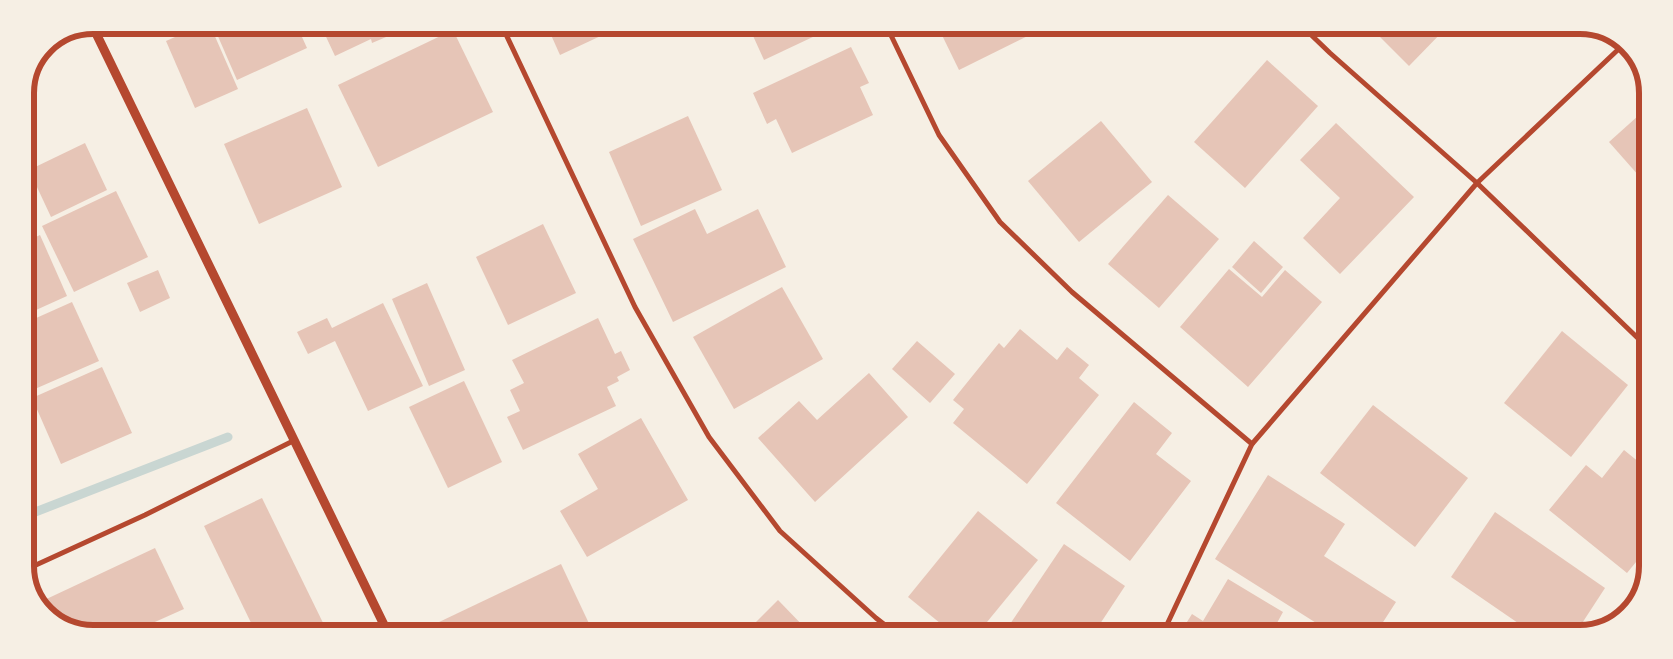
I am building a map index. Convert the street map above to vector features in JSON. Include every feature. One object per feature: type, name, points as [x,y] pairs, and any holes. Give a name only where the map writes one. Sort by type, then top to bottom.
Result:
[{"type":"street","points":[[96,34],[384,625]]},
{"type":"street","points":[[506,34],[635,307],[709,437],[780,531],[885,625]]},
{"type":"street","points":[[890,34],[939,135],[1000,222],[1072,292],[1252,444]]},
{"type":"street","points":[[1310,34],[1477,183],[1639,339]]},
{"type":"street","points":[[1167,625],[1252,444],[1477,183],[1619,49]]},
{"type":"street","points":[[34,566],[144,515],[293,441]]},
{"type":"building","points":[[182,34],[214,34],[238,89],[195,108],[166,41]]},
{"type":"building","points":[[217,34],[301,34],[307,48],[237,80]]},
{"type":"building","points":[[325,34],[393,34],[372,43],[371,39],[335,56]]},
{"type":"building","points":[[445,34],[455,34],[493,112],[378,167],[338,85]]},
{"type":"building","points":[[551,34],[605,34],[560,55]]},
{"type":"building","points":[[752,34],[819,34],[764,60]]},
{"type":"building","points":[[941,34],[1032,34],[959,70]]},
{"type":"building","points":[[1377,34],[1440,34],[1409,66]]},
{"type":"building","points":[[851,47],[869,83],[860,87],[873,115],[792,153],[776,119],[767,124],[753,93]]},
{"type":"building","points":[[1267,60],[1318,106],[1245,188],[1194,142]]},
{"type":"building","points":[[307,108],[342,187],[259,224],[224,144]]},
{"type":"building","points":[[1639,115],[1639,176],[1609,142]]},
{"type":"building","points":[[688,116],[722,190],[641,226],[609,152]]},
{"type":"building","points":[[1101,121],[1152,182],[1079,242],[1028,181]]},
{"type":"building","points":[[1336,123],[1414,197],[1340,274],[1303,238],[1340,198],[1300,160]]},
{"type":"building","points":[[85,143],[107,190],[51,217],[34,181],[34,168]]},
{"type":"building","points":[[116,191],[148,257],[74,292],[42,226]]},
{"type":"building","points":[[1168,195],[1219,239],[1159,308],[1108,264]]},
{"type":"building","points":[[695,209],[707,234],[758,209],[786,267],[673,322],[633,239]]},
{"type":"building","points":[[543,224],[576,293],[508,325],[476,257]]},
{"type":"building","points":[[40,235],[67,296],[34,311],[34,238]]},
{"type":"building","points":[[1254,241],[1283,267],[1261,293],[1232,267]]},
{"type":"building","points":[[1229,269],[1262,297],[1285,270],[1322,302],[1248,387],[1180,327]]},
{"type":"building","points":[[158,270],[170,298],[140,312],[127,283]]},
{"type":"building","points":[[427,283],[465,370],[429,386],[392,299]]},
{"type":"building","points":[[782,287],[823,359],[734,409],[693,337]]},
{"type":"building","points":[[72,302],[99,361],[34,389],[34,319]]},
{"type":"building","points":[[383,303],[423,386],[368,411],[335,341],[308,354],[297,332],[327,318],[332,328]]},
{"type":"building","points":[[598,318],[615,354],[621,351],[630,370],[617,377],[619,381],[607,387],[616,406],[523,450],[507,417],[520,411],[510,390],[524,383],[512,360]]},
{"type":"building","points":[[1020,329],[1057,360],[1067,347],[1089,365],[1079,378],[1099,395],[1027,484],[953,423],[964,409],[953,400],[999,343],[1004,348]]},
{"type":"building","points":[[1562,331],[1628,385],[1571,457],[1504,403]]},
{"type":"building","points":[[917,341],[955,374],[930,403],[892,369]]},
{"type":"building","points":[[102,367],[132,433],[61,464],[34,403],[34,397]]},
{"type":"building","points":[[869,373],[908,417],[815,502],[758,438],[799,401],[817,420]]},
{"type":"building","points":[[464,381],[502,462],[448,488],[409,407]]},
{"type":"building","points":[[1134,402],[1172,433],[1156,454],[1191,481],[1130,561],[1056,503]]},
{"type":"building","points":[[1373,405],[1468,478],[1415,547],[1320,473]]},
{"type":"building","points":[[641,418],[688,500],[587,557],[560,511],[598,489],[578,454]]},
{"type":"building","points":[[1624,450],[1639,462],[1639,558],[1627,573],[1549,510],[1586,465],[1602,478]]},
{"type":"building","points":[[1268,475],[1345,524],[1324,556],[1396,602],[1381,625],[1319,625],[1215,559]]},
{"type":"building","points":[[262,498],[324,625],[252,625],[204,526]]},
{"type":"building","points":[[978,511],[1038,560],[985,625],[942,625],[908,597]]},
{"type":"building","points":[[1495,512],[1605,588],[1581,625],[1521,625],[1451,577]]},
{"type":"building","points":[[1064,544],[1125,586],[1099,625],[1009,625]]},
{"type":"building","points":[[155,548],[184,609],[148,625],[85,625],[60,615],[45,600]]},
{"type":"building","points":[[561,564],[590,625],[438,625],[437,623]]},
{"type":"building","points":[[1228,579],[1283,612],[1277,623],[1280,625],[1185,625],[1192,614],[1203,621]]},
{"type":"building","points":[[778,600],[802,625],[753,625]]},
{"type":"waterway","points":[[34,512],[228,437]]}]
